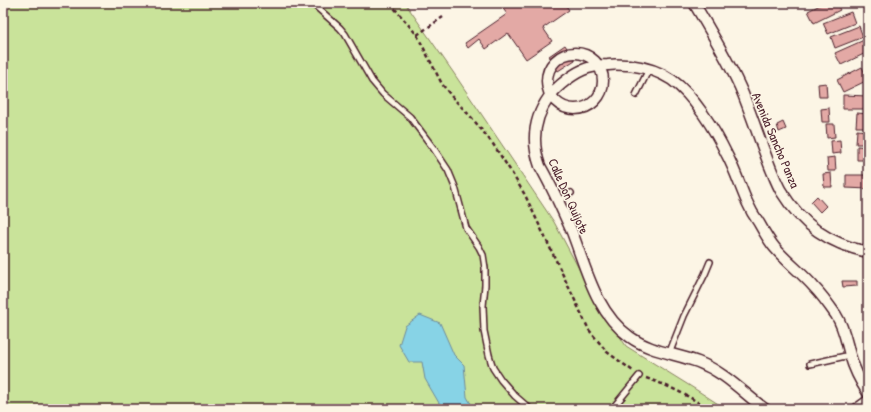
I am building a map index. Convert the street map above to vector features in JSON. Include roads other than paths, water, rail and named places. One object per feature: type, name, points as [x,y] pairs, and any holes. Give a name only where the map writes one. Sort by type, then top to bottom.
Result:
[{"type":"street","name":"Avenida Sancho Panza","points":[[694,3],[728,64],[742,93],[780,190],[800,216],[827,238],[841,245],[868,252]]},
{"type":"street","points":[[572,52],[581,53],[589,56],[601,69],[603,78],[599,96],[593,102],[584,107],[575,109],[565,108],[550,96],[546,77],[549,68],[555,60],[563,55],[572,52]]},
{"type":"street","name":"Calle Don Quijote","points":[[765,409],[731,381],[698,362],[642,345],[613,322],[600,301],[559,202],[540,166],[536,145],[536,122],[545,104],[550,96],[572,76],[587,69],[599,66],[620,64],[639,66],[649,69],[678,85],[691,99],[716,133],[728,155],[747,203],[758,223],[775,248],[814,287],[837,317],[843,329],[850,355],[861,382],[868,393]]},
{"type":"street","points":[[857,409],[868,401]]},
{"type":"lane","points":[[312,3],[345,34],[372,81],[410,117],[448,170],[456,186],[466,228],[483,255],[485,268],[483,306],[484,325],[493,368],[514,396],[530,409]]},
{"type":"lane","points":[[636,95],[649,69]]},
{"type":"lane","points":[[559,202],[571,193]]},
{"type":"lane","points":[[669,354],[684,316],[710,262]]},
{"type":"lane","points":[[810,364],[850,355]]},
{"type":"lane","points":[[612,409],[640,376]]},
{"type":"water","points":[[420,315],[440,323],[454,355],[464,365],[467,397],[474,409],[445,409],[439,403],[425,379],[422,362],[409,362],[399,345],[405,326]]}]
